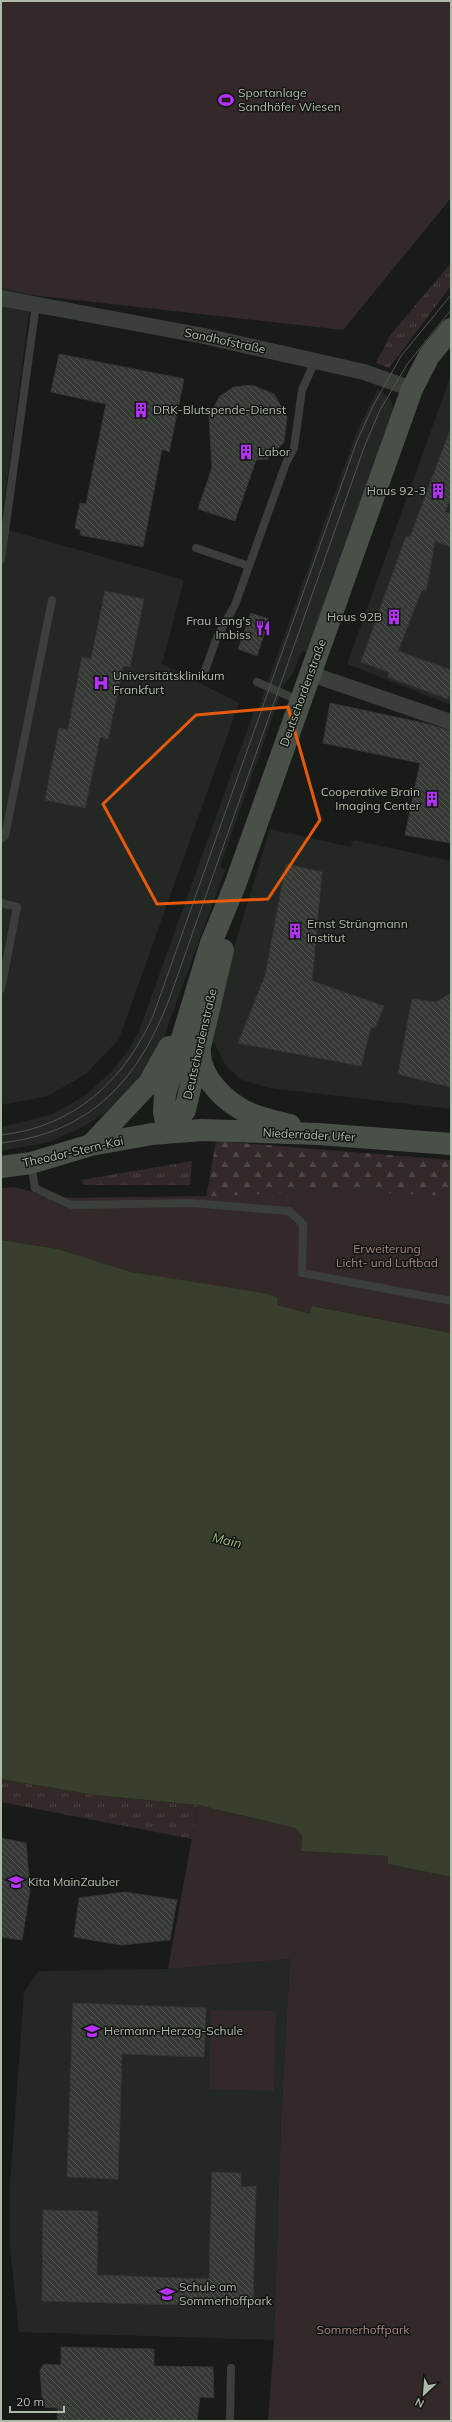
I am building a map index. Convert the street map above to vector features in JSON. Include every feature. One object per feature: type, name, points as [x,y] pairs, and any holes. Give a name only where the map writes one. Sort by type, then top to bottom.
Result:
[{"type":"main road","name":"Deutschordenstraße","points":[[168,1132],[164,1112],[165,1094],[187,1015],[211,943],[235,885],[412,389],[429,356],[451,329]]},
{"type":"main road","name":"Deutschordenstraße","points":[[168,1132],[185,1110],[202,1030],[222,950],[235,885]]},
{"type":"main road","points":[[91,1145],[149,1082],[187,1015]]},
{"type":"main road","points":[[202,1030],[200,1052],[206,1074],[217,1089],[233,1104],[251,1114],[318,1134]]},
{"type":"main road","name":"Niederräder Ufer","points":[[168,1132],[202,1130],[318,1134],[451,1144]]},
{"type":"main road","name":"Theodor-Stern-Kai","points":[[1,1167],[31,1163],[91,1145],[168,1132]]},
{"type":"street","name":"Sandhofstraße","points":[[1,298],[204,336],[364,372],[412,389]]},
{"type":"street","points":[[311,674],[451,722]]},
{"type":"lane","points":[[1,560],[36,305]]},
{"type":"lane","points":[[203,676],[217,637],[235,605],[286,463],[294,448],[302,390],[315,361]]},
{"type":"lane","points":[[196,548],[248,566]]},
{"type":"lane","points":[[1,839],[5,836],[52,600]]},
{"type":"lane","points":[[257,682],[300,701]]},
{"type":"lane","points":[[1,903],[17,907],[1,989]]},
{"type":"lane","points":[[31,1163],[35,1188],[71,1205],[190,1203],[289,1211],[303,1224],[302,1273],[451,1302]]},
{"type":"lane","points":[[230,2421],[231,2368]]},
{"type":"highlighted area","points":[[288,707],[320,820],[268,899],[157,904],[103,804],[196,715]]},
{"type":"shaded area","points":[[1,287],[31,295],[1,528]]},
{"type":"shaded area","points":[[451,375],[451,705],[347,664]]},
{"type":"shaded area","points":[[378,389],[391,399],[394,412],[312,654],[302,651],[292,675],[284,685],[220,867],[225,870],[162,1042],[133,1086],[103,1114],[83,1127],[49,1142],[1,1151],[1,1127],[53,1114],[87,1094],[113,1070],[127,1052],[139,1031],[254,711],[257,712],[357,431]]},
{"type":"shaded area","name":"Universitätsklinikum Frankfurt","points":[[1,528],[184,580],[162,664],[239,703],[119,1039],[86,1074],[48,1096],[1,1105]]},
{"type":"shaded area","points":[[270,829],[351,847],[353,840],[451,861],[451,1109],[269,1088],[240,1079],[225,1065],[213,1040],[216,1007]]},
{"type":"shaded area","points":[[290,1959],[281,2121],[274,2340],[19,2332],[10,2248],[10,2184],[24,1992],[39,1971],[168,1969]]},
{"type":"green space","name":"Sportanlage Sandhöfer Wiesen","points":[[1,1],[451,1],[451,198],[343,330],[31,295],[1,287]]},
{"type":"green space","points":[[451,263],[451,286],[389,368],[376,363],[391,334]]},
{"type":"green space","points":[[216,1141],[451,1160],[451,1217],[206,1198]]},
{"type":"green space","points":[[192,1161],[190,1185],[84,1185],[81,1180]]},
{"type":"green space","name":"Erweiterung Licht- und Luftbad","points":[[15,1187],[54,1198],[222,1196],[325,1190],[451,1196],[451,1333],[313,1306],[310,1314],[277,1305],[278,1298],[131,1272],[58,1249],[1,1240],[1,1188]]},
{"type":"green space","points":[[1,1779],[95,1795],[198,1805],[192,1839],[1,1802]]},
{"type":"green space","name":"Sommerhoffpark","points":[[198,1805],[295,1828],[302,1835],[301,1851],[388,1856],[388,1864],[451,1877],[451,2421],[268,2421],[274,2340],[281,2121],[290,1959],[168,1969]]},
{"type":"green space","points":[[211,2010],[276,2011],[274,2091],[209,2089]]},
{"type":"water","name":"Main","points":[[1,1240],[58,1249],[131,1272],[268,1294],[278,1298],[277,1305],[310,1314],[312,1306],[451,1333],[451,1877],[388,1864],[388,1856],[301,1851],[302,1835],[295,1828],[198,1805],[95,1795],[1,1779]]},
{"type":"building","name":"DRK-Blutspende-Dienst","points":[[59,354],[184,379],[169,452],[162,449],[143,547],[80,535],[81,530],[75,528],[80,503],[86,504],[106,404],[51,392]]},
{"type":"building","name":"Labor","points":[[252,385],[274,394],[287,417],[284,442],[268,459],[256,460],[235,521],[198,509],[212,468],[209,416],[220,396],[234,387]]},
{"type":"building","points":[[450,430],[451,498],[445,512],[451,514],[451,547],[435,541],[426,591],[422,590],[398,651],[451,670],[451,691],[448,699],[388,677],[389,672],[361,662],[406,536],[410,537]]},
{"type":"building","points":[[105,591],[144,599],[130,667],[123,666],[108,739],[100,737],[85,808],[45,800],[59,728],[68,730],[82,657],[91,659]]},
{"type":"building","points":[[251,613],[269,619],[257,656],[238,649]]},
{"type":"building","name":"Cooperative Brain Imaging Center","points":[[330,703],[424,723],[451,731],[451,843],[405,835],[420,763],[323,743]]},
{"type":"building","name":"Ernst Strüngmann Institut","points":[[286,864],[322,872],[312,981],[384,1006],[375,1028],[371,1027],[361,1066],[238,1043],[265,976]]},
{"type":"building","points":[[451,993],[451,1087],[398,1074],[412,999],[436,1002]]},
{"type":"building","points":[[1,1838],[26,1843],[30,1891],[22,1940],[1,1937]]},
{"type":"building","points":[[125,1892],[177,1900],[170,1940],[121,1945],[74,1937],[79,1898]]},
{"type":"building","points":[[73,2003],[206,2008],[204,2057],[122,2054],[118,2179],[67,2177]]},
{"type":"building","points":[[212,2172],[241,2173],[241,2187],[256,2186],[253,2307],[42,2301],[43,2210],[98,2211],[97,2275],[209,2279]]},
{"type":"building","points":[[61,2347],[154,2349],[154,2366],[213,2367],[214,2398],[200,2397],[197,2421],[57,2421],[58,2408],[43,2407],[40,2370],[44,2364],[61,2365]]},
{"type":"tram line","points":[[1,1135],[27,1130],[51,1122],[74,1111],[94,1097],[111,1080],[127,1061],[141,1039],[153,1016],[357,441],[373,406],[401,356],[451,295]]},
{"type":"tram line","points":[[1,1143],[33,1137],[61,1128],[86,1114],[108,1097],[127,1077],[143,1053],[158,1026],[170,997],[365,445],[380,410],[408,363],[451,310]]},
{"type":"place","name":"Sportanlage Sandhöfer Wiesen","points":[[226,100]]},
{"type":"place","name":"DRK-Blutspende-Dienst","points":[[141,410]]},
{"type":"place","name":"Labor","points":[[246,452]]},
{"type":"place","name":"Haus 92-3","points":[[438,491]]},
{"type":"place","name":"Haus 92B","points":[[394,617]]},
{"type":"place","name":"Frau Lang's Imbiss","points":[[263,628]]},
{"type":"place","name":"Universitätsklinikum Frankfurt","points":[[101,683]]},
{"type":"place","name":"Cooperative Brain Imaging Center","points":[[432,799]]},
{"type":"place","name":"Ernst Strüngmann Institut","points":[[295,931]]},
{"type":"place","name":"Kita MainZauber","points":[[16,1882]]},
{"type":"place","name":"Hermann-Herzog-Schule","points":[[92,2031]]},
{"type":"place","name":"Schule am Sommerhoffpark","points":[[167,2294]]}]
